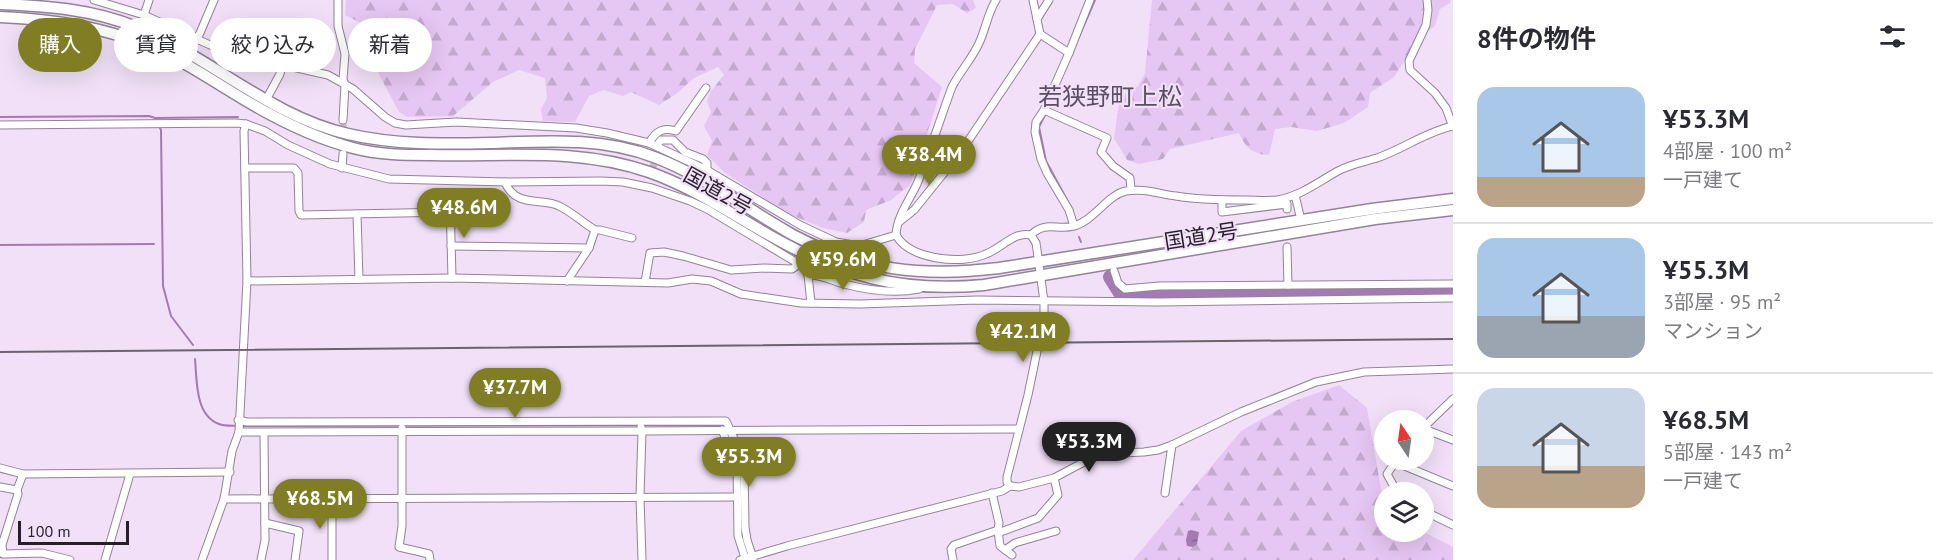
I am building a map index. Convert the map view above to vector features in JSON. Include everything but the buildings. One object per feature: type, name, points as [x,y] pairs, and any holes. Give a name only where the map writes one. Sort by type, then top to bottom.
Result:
[{"type":"highway","name":"国道2号","points":[[0,4],[44,6],[88,12],[137,27],[193,55],[266,100],[323,128],[375,140],[422,143],[553,140],[618,147],[653,157],[683,171],[828,252],[888,268],[921,272],[966,272],[1406,204],[1453,199]]},
{"type":"highway","name":"国道2号","points":[[0,17],[87,26],[149,46],[296,128],[354,149],[416,155],[551,154],[587,157],[625,165],[668,179],[705,197],[783,243],[838,270],[886,282],[924,288],[984,285],[1375,219],[1453,210]]},
{"type":"street","points":[[94,0],[150,18]]},
{"type":"street","points":[[144,15],[148,0]]},
{"type":"street","points":[[198,36],[214,0]]},
{"type":"street","points":[[338,0],[338,26],[345,54],[343,120]]},
{"type":"street","points":[[996,0],[989,12],[981,40],[952,87],[916,185],[899,222],[897,236],[901,243],[908,249],[940,259],[969,259],[984,255],[1019,234],[1031,235],[1042,227],[1074,226],[1085,221],[1115,195],[1131,190],[1222,200],[1276,200],[1295,195],[1339,170],[1377,158],[1440,129],[1453,126],[1440,100],[1410,70],[1409,61],[1426,25],[1427,0]]},
{"type":"street","points":[[899,222],[914,210],[960,153],[1040,34],[1033,0]]},
{"type":"street","points":[[1038,20],[1049,0]]},
{"type":"street","points":[[1074,226],[1069,210],[1041,159],[1035,132],[1036,122],[1046,111],[1090,0]]},
{"type":"street","points":[[1040,34],[1069,53]]},
{"type":"street","points":[[266,100],[280,72]]},
{"type":"street","points":[[313,72],[328,75],[345,85],[395,123],[406,125],[456,122],[576,128],[607,133],[649,143],[707,170],[800,225],[837,242],[859,246],[897,236]]},
{"type":"street","points":[[649,143],[662,129],[676,131],[706,88]]},
{"type":"street","points":[[1046,111],[1107,138],[1101,153],[1113,166],[1130,178],[1131,190]]},
{"type":"street","points":[[202,560],[224,499],[238,426],[248,281],[244,131],[246,124]]},
{"type":"street","points":[[0,125],[246,124],[265,131],[304,153],[358,173],[403,180],[505,183],[601,181],[623,182],[652,188],[707,209],[804,267],[808,275],[811,303]]},
{"type":"street","points":[[657,145],[661,140],[673,140],[686,152],[703,159],[707,163],[707,170]]},
{"type":"street","points":[[342,168],[343,154]]},
{"type":"street","points":[[245,168],[294,168],[297,170],[299,214],[451,212]]},
{"type":"street","points":[[651,179],[652,188]]},
{"type":"street","points":[[505,183],[513,194],[526,200],[557,204],[595,230],[632,238]]},
{"type":"street","points":[[452,279],[450,200],[454,194]]},
{"type":"street","points":[[1295,195],[1301,220]]},
{"type":"street","points":[[1222,200],[1222,212],[1287,204],[1287,209]]},
{"type":"street","points":[[357,214],[359,279]]},
{"type":"street","points":[[567,281],[589,248],[595,230]]},
{"type":"street","points":[[1010,486],[1007,477],[1037,357],[1044,317],[1036,243],[1031,235]]},
{"type":"street","points":[[451,246],[589,248]]},
{"type":"street","points":[[1287,247],[1288,285]]},
{"type":"street","points":[[645,282],[650,253],[664,252],[683,255],[731,270],[792,269],[798,264]]},
{"type":"street","points":[[1114,271],[1118,283],[1125,289],[1453,284]]},
{"type":"street","points":[[808,275],[816,274],[858,287],[880,290],[907,291],[924,288]]},
{"type":"street","points":[[248,281],[452,279],[668,283],[700,279],[711,280],[741,294],[801,303],[1453,298]]},
{"type":"street","points":[[1158,287],[1159,301]]},
{"type":"street","points":[[748,558],[1002,491],[1010,486],[1019,487],[1054,478],[1100,454],[1158,450],[1241,411],[1316,382],[1364,372],[1453,369]]},
{"type":"street","points":[[1434,418],[1453,399]]},
{"type":"street","points":[[238,426],[264,433],[402,427],[726,421],[746,467],[745,528],[748,558]]},
{"type":"street","points":[[238,426],[247,422],[402,427],[722,430],[1019,429]]},
{"type":"street","points":[[402,427],[402,526],[399,547],[429,554],[430,560]]},
{"type":"street","points":[[641,428],[642,560]]},
{"type":"street","points":[[722,430],[737,466],[738,536],[748,558]]},
{"type":"street","points":[[1434,432],[1453,440]]},
{"type":"street","points":[[261,560],[266,540],[264,433]]},
{"type":"street","points":[[1166,493],[1172,445]]},
{"type":"street","points":[[0,468],[23,474],[230,472]]},
{"type":"street","points":[[1417,470],[1453,486]]},
{"type":"street","points":[[23,474],[2,545],[2,557],[42,553],[70,560]]},
{"type":"street","points":[[105,560],[130,474]]},
{"type":"street","points":[[953,560],[951,549],[954,545],[1038,518],[1058,495],[1054,478]]},
{"type":"street","points":[[0,487],[17,490]]},
{"type":"street","points":[[992,493],[999,522],[1000,546],[1012,555]]},
{"type":"street","points":[[224,499],[736,497]]},
{"type":"street","points":[[332,499],[332,560]]},
{"type":"street","points":[[1434,516],[1453,525]]},
{"type":"street","points":[[265,523],[299,531],[295,560]]},
{"type":"street","points":[[1005,550],[1015,543],[1056,531]]},
{"type":"green space","points":[[346,0],[973,0],[976,8],[967,13],[953,4],[937,5],[915,49],[914,63],[942,87],[911,184],[891,200],[866,210],[864,222],[847,233],[823,228],[789,214],[725,173],[707,155],[712,141],[704,126],[711,112],[707,101],[711,91],[724,75],[718,67],[694,78],[659,105],[631,92],[623,96],[604,90],[589,96],[575,122],[543,121],[541,109],[547,98],[545,78],[519,70],[493,82],[453,116],[407,117],[399,112],[378,72],[432,72],[432,18],[351,18],[345,15]]},
{"type":"green space","points":[[1152,0],[1451,0],[1440,9],[1435,26],[1420,37],[1394,77],[1370,93],[1368,107],[1344,123],[1317,131],[1291,127],[1275,129],[1269,155],[1250,149],[1239,133],[1170,149],[1163,159],[1139,164],[1127,160],[1114,138],[1120,97],[1138,86],[1145,73]]},
{"type":"green space","points":[[1339,385],[1367,408],[1374,448],[1374,470],[1378,470],[1380,482],[1374,482],[1374,542],[1434,542],[1434,537],[1453,547],[1453,560],[1133,560],[1241,431],[1292,402]]},
{"type":"water","points":[[1188,531],[1199,532],[1197,544],[1193,547],[1187,546],[1186,540]]},
{"type":"waterway","points":[[1078,39],[1095,0]]},
{"type":"waterway","points":[[1046,113],[1039,127],[1046,161],[1073,211]]},
{"type":"waterway","points":[[0,117],[238,117]]},
{"type":"waterway","points":[[159,126],[161,130],[163,286],[171,316],[193,345]]},
{"type":"waterway","points":[[1079,237],[1081,242]]},
{"type":"waterway","points":[[0,245],[154,244]]},
{"type":"waterway","points":[[1110,277],[1120,293],[1134,294],[1453,290]]},
{"type":"waterway","points":[[195,359],[201,405],[211,420],[225,425],[723,425],[724,427]]},
{"type":"waterway","points":[[727,434],[741,464]]},
{"type":"waterway","points":[[741,521],[743,536]]},
{"type":"tunnel","points":[[343,120],[343,148]]},
{"type":"tunnel","points":[[651,179],[657,145]]},
{"type":"railway","points":[[0,352],[1453,339]]},
{"type":"district","name":"若狭野町上松","points":[[1110,96]]}]
